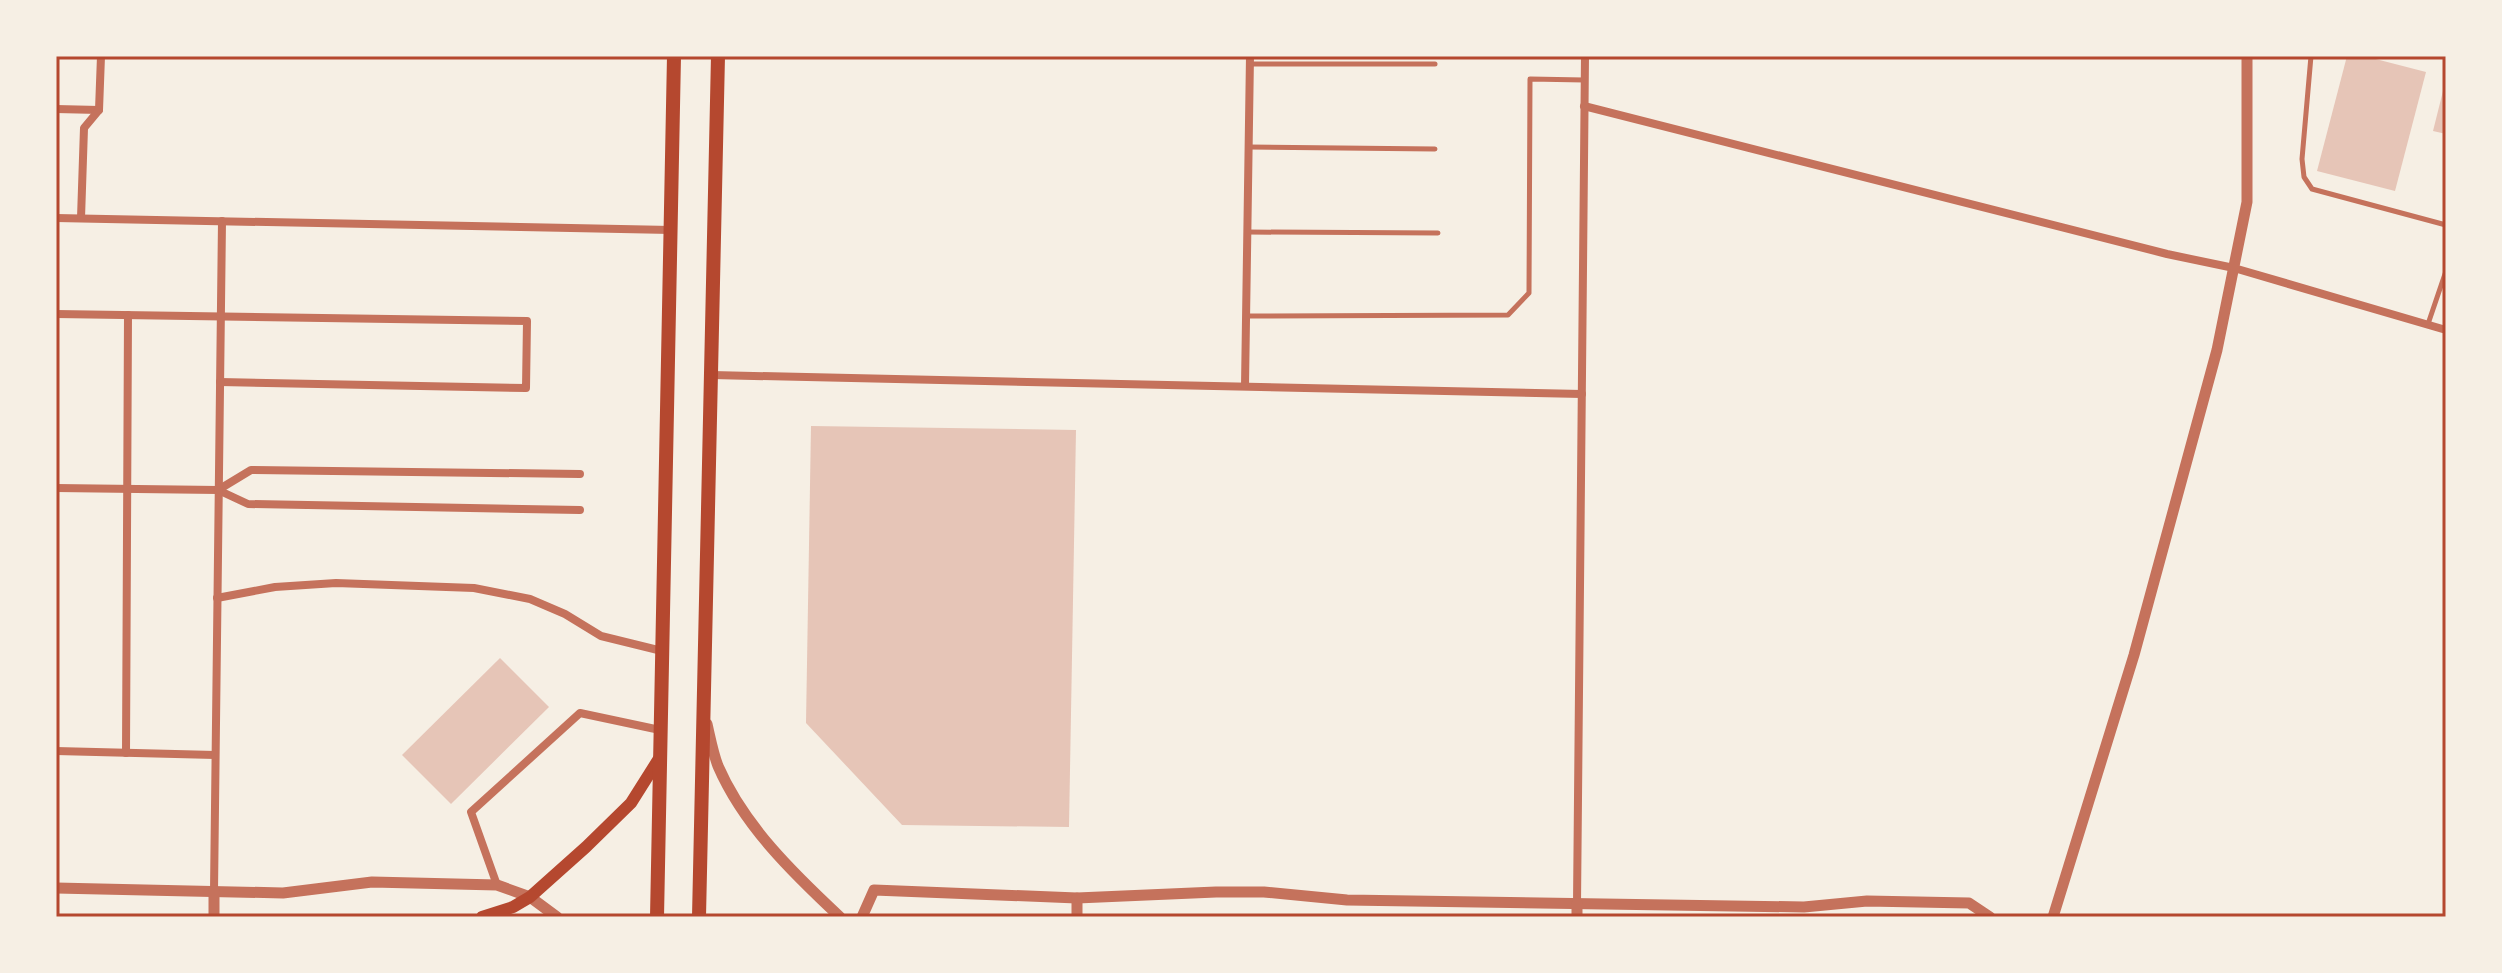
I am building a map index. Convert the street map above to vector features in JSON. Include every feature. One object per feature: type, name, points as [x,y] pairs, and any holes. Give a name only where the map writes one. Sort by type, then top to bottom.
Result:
[{"type":"main road","points":[[657,917],[674,56]]},
{"type":"main road","points":[[699,917],[718,56]]},
{"type":"main road","points":[[482,917],[513,907],[530,897],[631,803],[660,757]]},
{"type":"street","points":[[81,218],[84,128],[99,110],[101,56]]},
{"type":"street","points":[[1577,917],[1585,56]]},
{"type":"street","points":[[2053,917],[2134,655],[2217,350],[2247,202],[2247,56]]},
{"type":"street","points":[[1245,386],[1250,60]]},
{"type":"street","points":[[1584,106],[2151,250],[2234,268],[2446,330]]},
{"type":"street","points":[[56,109],[99,110]]},
{"type":"street","points":[[56,218],[671,230]]},
{"type":"street","points":[[214,917],[222,221]]},
{"type":"street","points":[[56,314],[527,321],[526,388],[220,382]]},
{"type":"street","points":[[126,753],[128,315]]},
{"type":"street","points":[[712,375],[1582,394]]},
{"type":"street","points":[[218,490],[251,470],[580,474]]},
{"type":"street","points":[[56,488],[218,490],[248,504],[580,510]]},
{"type":"street","points":[[217,598],[275,587],[336,583],[474,588],[530,599],[565,614],[601,636],[662,651]]},
{"type":"street","points":[[497,885],[471,812],[580,713],[660,730]]},
{"type":"street","points":[[705,718],[718,765],[742,807],[774,851],[840,917]]},
{"type":"street","points":[[56,751],[215,755]]},
{"type":"street","points":[[56,888],[283,893],[372,882],[497,885],[530,897],[557,917]]},
{"type":"street","points":[[862,917],[874,890],[1077,898],[1264,892],[1347,900],[1804,907],[1867,901],[1969,903],[1990,917]]},
{"type":"street","points":[[1077,898],[1077,917]]},
{"type":"lane","points":[[2311,56],[2302,159],[2304,177],[2312,189],[2446,225]]},
{"type":"lane","points":[[1250,60],[1435,64]]},
{"type":"lane","points":[[1246,316],[1508,315],[1529,293],[1530,79],[1584,80]]},
{"type":"lane","points":[[1249,147],[1435,149]]},
{"type":"lane","points":[[1247,232],[1438,233]]},
{"type":"lane","points":[[2428,324],[2446,271]]},
{"type":"building","points":[[2347,56],[2364,56],[2426,72],[2395,191],[2317,171]]},
{"type":"building","points":[[2446,84],[2446,134],[2433,131]]},
{"type":"building","points":[[811,426],[1076,430],[1069,827],[902,825],[806,723]]},
{"type":"building","points":[[500,658],[549,707],[451,804],[402,755]]}]
